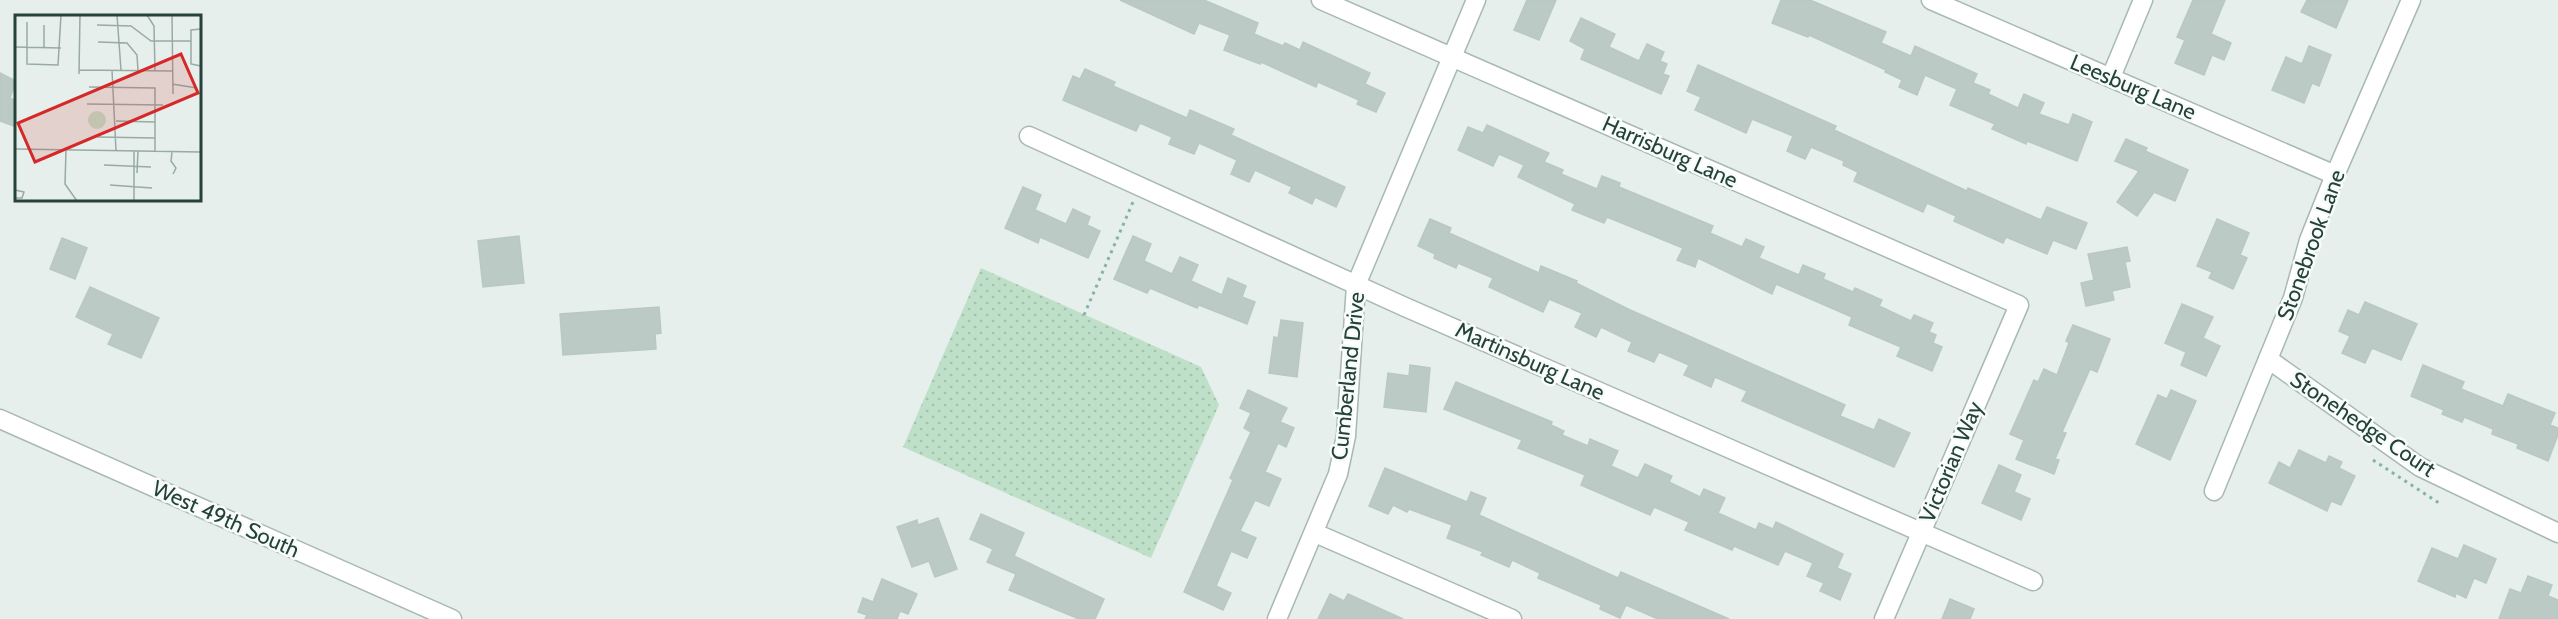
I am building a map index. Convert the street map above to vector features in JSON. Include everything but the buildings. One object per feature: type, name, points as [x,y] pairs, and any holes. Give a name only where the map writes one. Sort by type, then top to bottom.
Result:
[{"type":"street","name":"Harrisburg Lane","points":[[1321,0],[2019,305]]},
{"type":"street","name":"Cumberland Drive","points":[[1277,619],[1338,474],[1346,436],[1356,285],[1476,0]]},
{"type":"street","name":"Leesburg Lane","points":[[1931,0],[2335,174]]},
{"type":"street","points":[[2111,77],[2144,0]]},
{"type":"street","name":"Stonebrook Lane","points":[[2214,491],[2294,298],[2309,240],[2335,174],[2411,0]]},
{"type":"street","name":"Martinsburg Lane","points":[[1029,136],[1356,285],[2033,581]]},
{"type":"street","name":"Victorian Way","points":[[1884,619],[2019,305]]},
{"type":"street","name":"Stonehedge Court","points":[[2268,359],[2420,466],[2558,533]]},
{"type":"street","name":"West 49th South","points":[[0,419],[452,619]]},
{"type":"street","points":[[1315,533],[1512,619]]},
{"type":"path","points":[[1084,315],[1133,202]]},
{"type":"path","points":[[2373,460],[2442,505]]},
{"type":"green space","points":[[981,268],[1201,367],[1219,405],[1151,558],[903,447]]}]
